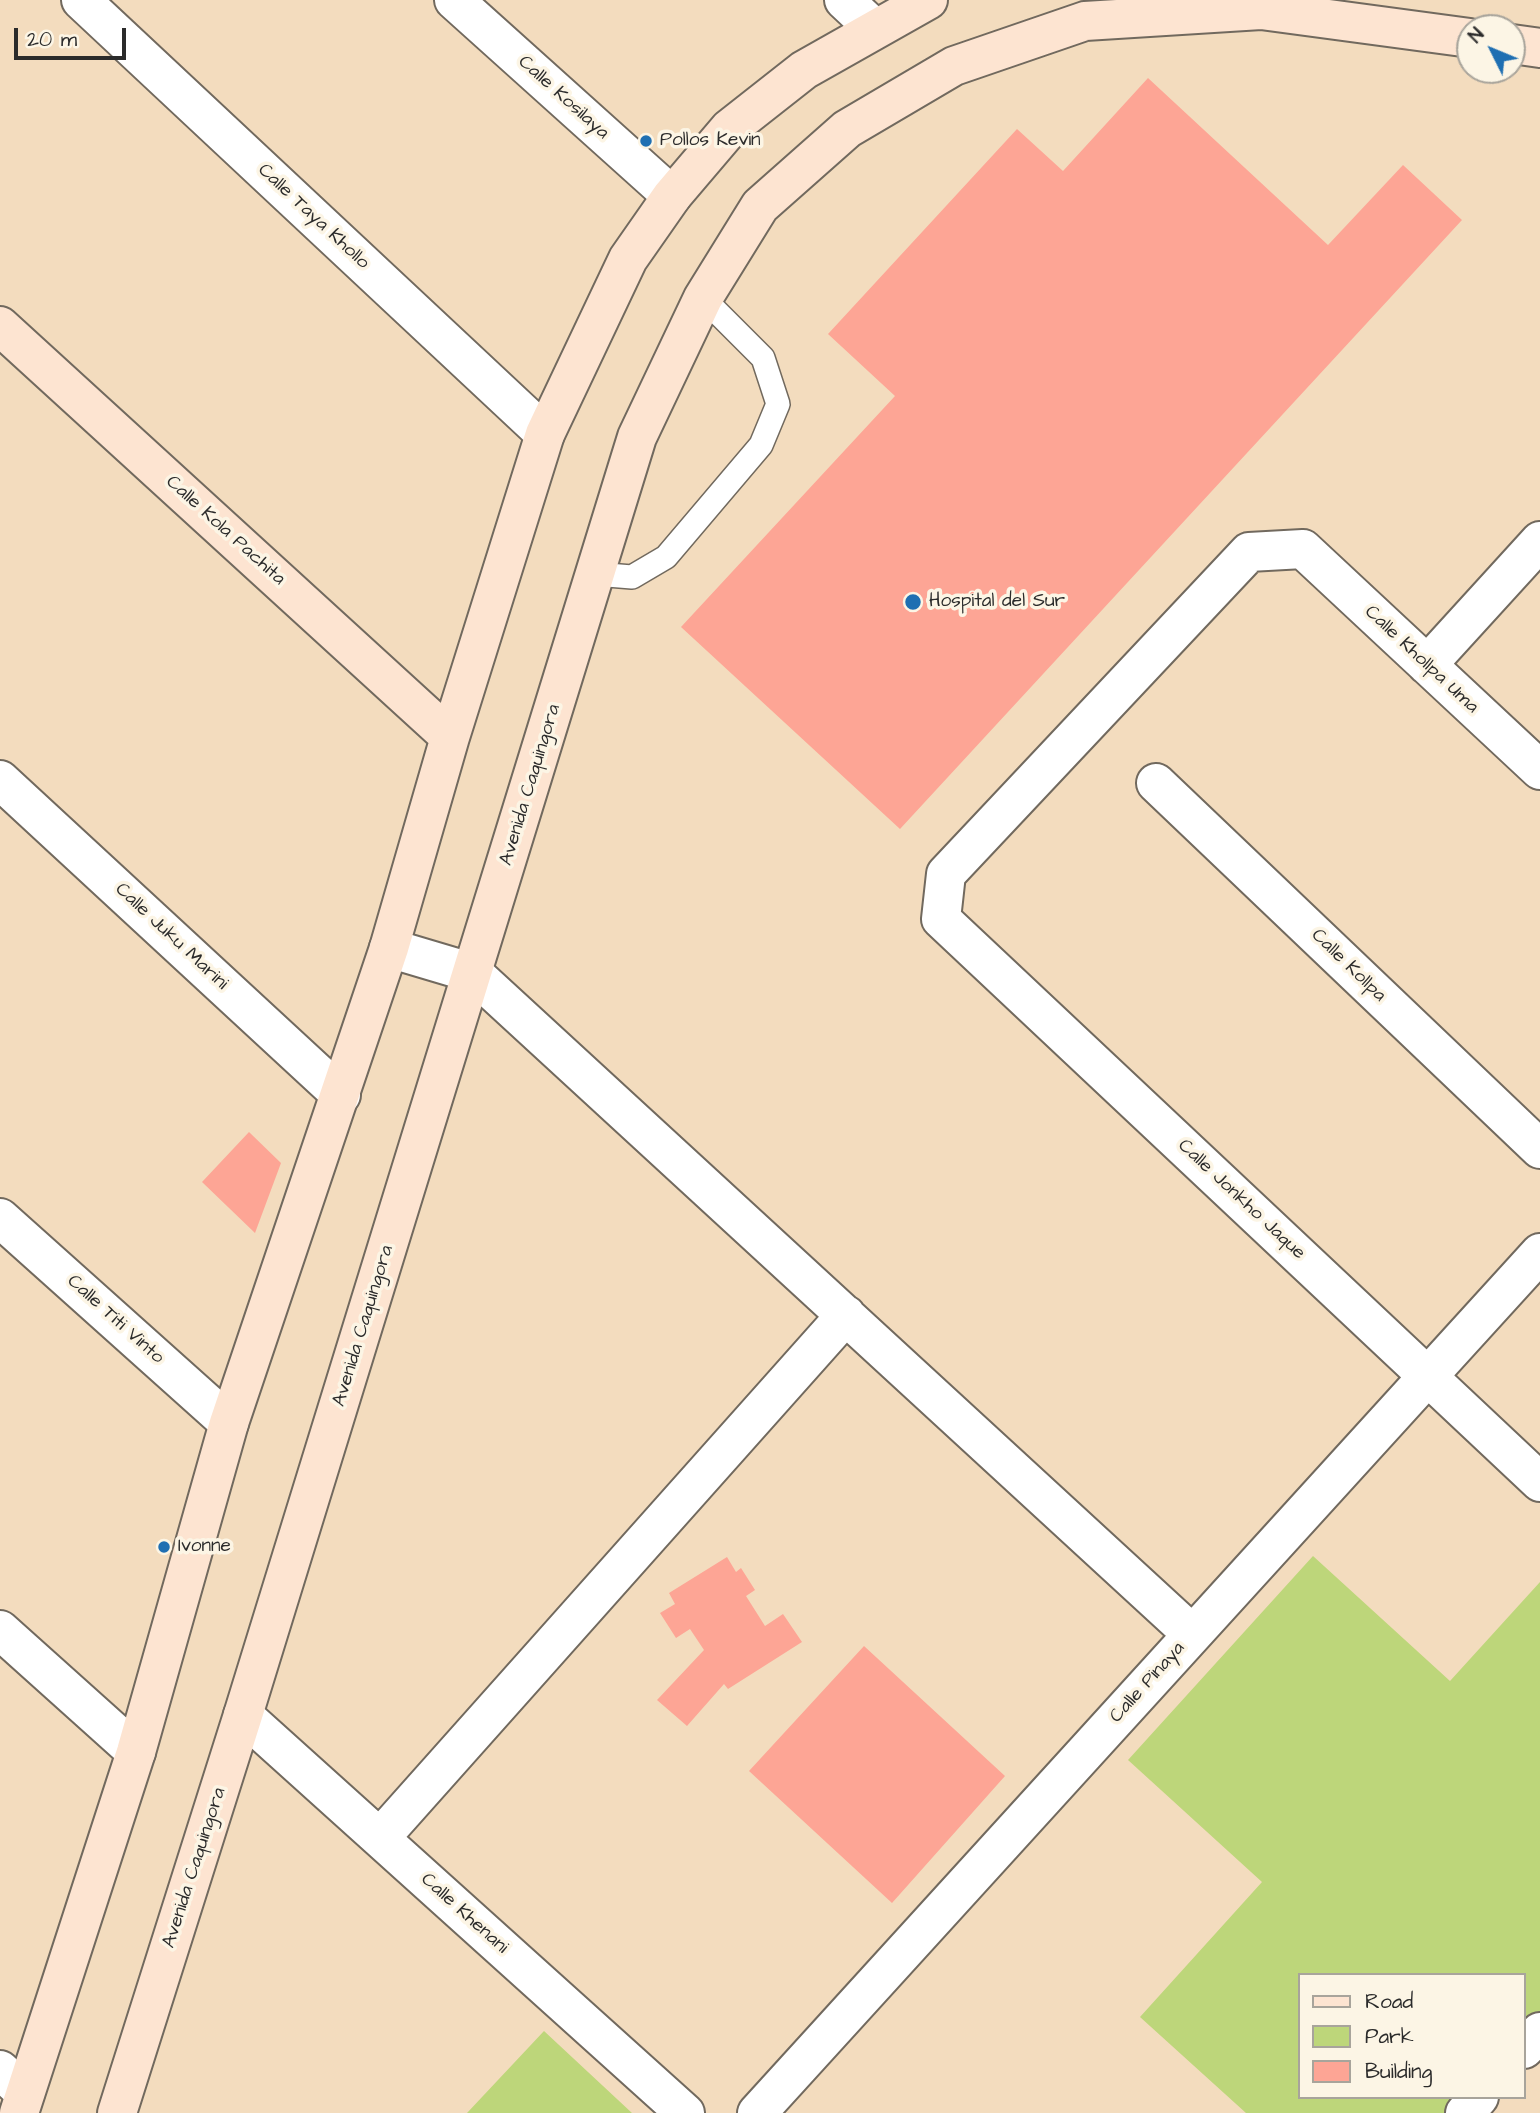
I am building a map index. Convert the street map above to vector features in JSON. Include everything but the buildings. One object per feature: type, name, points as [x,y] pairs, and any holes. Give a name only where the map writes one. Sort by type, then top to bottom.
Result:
[{"type":"street","name":"Calle Taya Khollo","points":[[81,0],[545,434]]},
{"type":"street","name":"Calle Kosilaya","points":[[454,0],[672,196]]},
{"type":"street","points":[[844,0],[875,29]]},
{"type":"street","points":[[15,2092],[136,1752],[229,1423],[389,947],[450,737],[545,434],[628,259],[672,196],[729,129],[804,70],[928,0]]},
{"type":"street","name":"Avenida Caquingora","points":[[117,2113],[243,1715],[637,437],[703,298],[760,206],[848,128],[954,66],[1085,22],[1265,5],[1456,36]]},
{"type":"street","name":"Calle Kola Pachita","points":[[0,326],[450,737]]},
{"type":"street","points":[[1427,665],[1540,541]]},
{"type":"street","name":"Calle Khollpa Uma","points":[[941,919],[946,874],[1249,552],[1303,549],[1540,770]]},
{"type":"street","name":"Calle Juku Marini","points":[[0,780],[341,1095]]},
{"type":"street","name":"Calle Kollpa","points":[[1156,783],[1540,1149]]},
{"type":"street","name":"Calle Jonkho Jaque","points":[[941,919],[1540,1482]]},
{"type":"street","points":[[389,947],[473,973],[1192,1634]]},
{"type":"street","name":"Calle Titi Vinto","points":[[0,1218],[229,1423]]},
{"type":"street","name":"Calle Pinaya","points":[[757,2113],[1540,1252]]},
{"type":"street","points":[[380,1838],[846,1315]]},
{"type":"street","points":[[0,1630],[136,1752]]},
{"type":"street","name":"Calle Khenani","points":[[243,1715],[685,2113]]},
{"type":"street","points":[[1526,2047],[1540,2032]]},
{"type":"street","points":[[1465,2113],[1477,2099]]},
{"type":"lane","points":[[595,574],[632,577],[666,557],[761,445],[778,404],[763,358],[703,298]]},
{"type":"green space","points":[[1313,1556],[1450,1681],[1540,1582],[1540,2011],[1526,2026],[1526,1973],[1298,1973],[1298,2099],[1458,2099],[1446,2113],[1246,2113],[1140,2017],[1262,1882],[1128,1760]]},
{"type":"green space","points":[[544,2031],[632,2113],[467,2113]]},
{"type":"place","name":"Pollos Kevin","points":[[646,141]]},
{"type":"place","name":"Hospital del Sur","points":[[913,602]]},
{"type":"place","name":"Ivonne","points":[[164,1547]]}]
